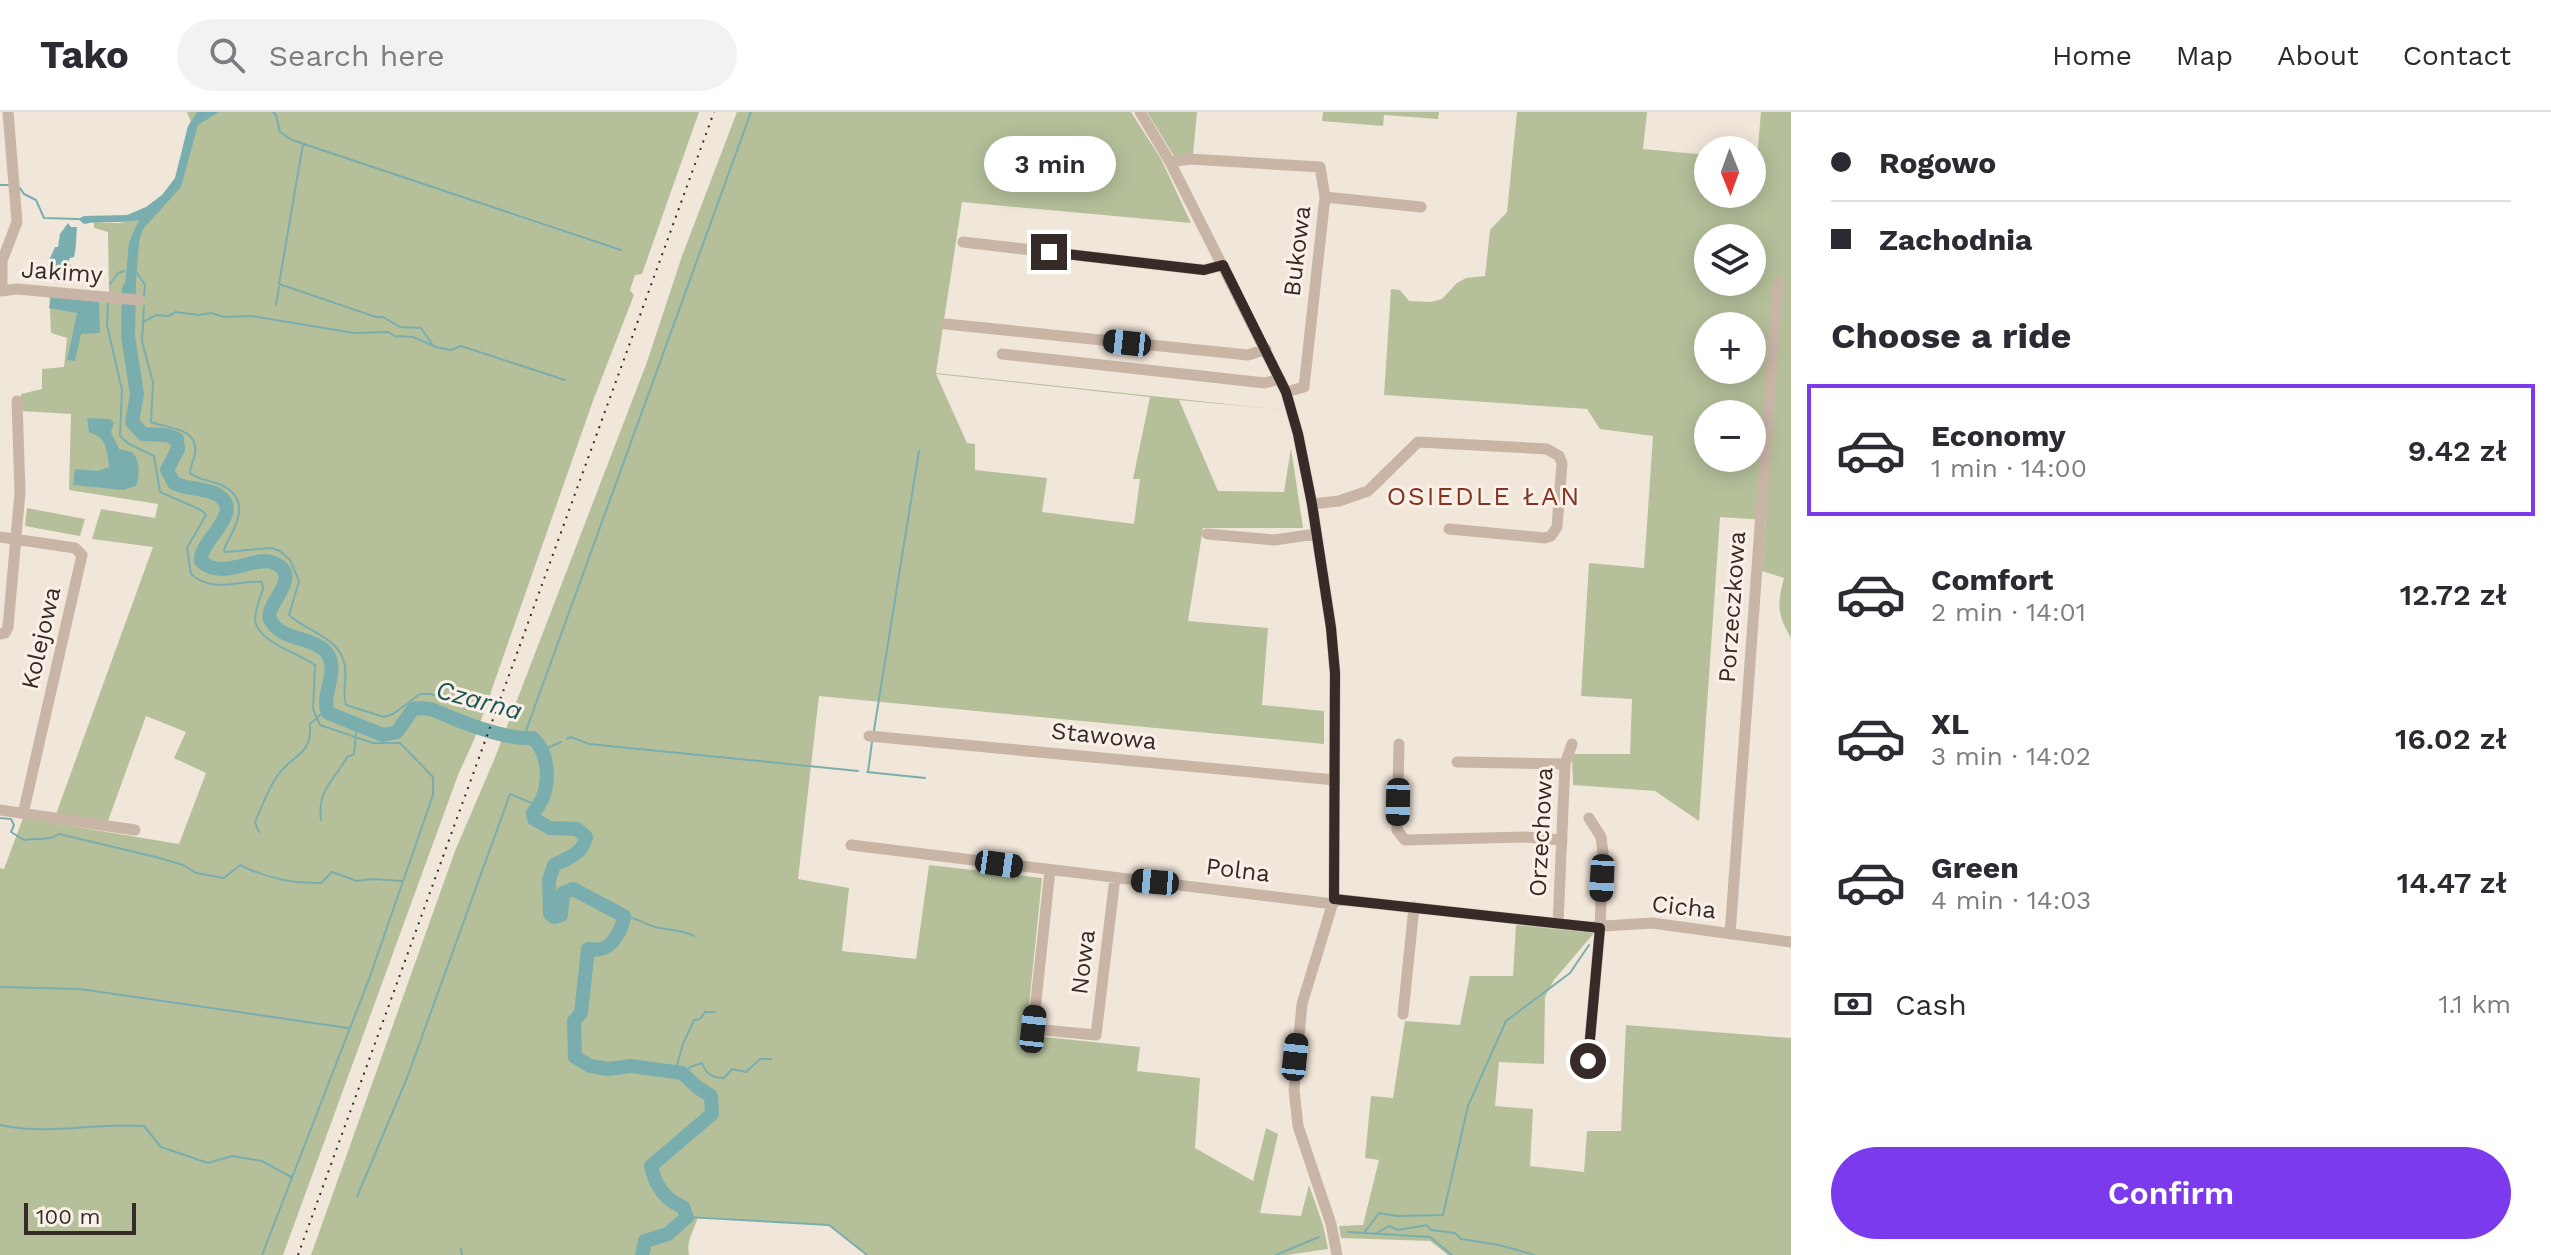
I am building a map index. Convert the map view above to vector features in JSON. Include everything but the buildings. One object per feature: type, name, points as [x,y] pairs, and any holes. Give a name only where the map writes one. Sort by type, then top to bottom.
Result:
[{"type":"street","points":[[1,290],[2,261],[17,222],[8,112]]},
{"type":"street","points":[[1140,112],[1170,162],[1286,392],[1312,504],[1335,673],[1334,902],[1302,1004],[1294,1090],[1298,1126],[1331,1224],[1337,1255]]},
{"type":"street","points":[[1170,162],[1190,159],[1320,167],[1325,197]]},
{"type":"street","name":"Bukowa","points":[[1286,392],[1304,387],[1325,197],[1421,207]]},
{"type":"street","points":[[963,242],[1204,270],[1223,265]]},
{"type":"street","name":"Porzeczkowa","points":[[1730,934],[1778,283]]},
{"type":"street","name":"Jakimy","points":[[1,290],[139,300]]},
{"type":"street","points":[[946,324],[1248,355],[1266,349]]},
{"type":"street","points":[[1002,354],[1265,383],[1280,379]]},
{"type":"street","points":[[0,634],[5,633],[8,627],[20,492],[17,401]]},
{"type":"street","points":[[1312,504],[1339,501],[1368,491],[1418,442],[1547,449],[1559,456],[1562,463],[1557,527],[1551,536],[1545,538],[1449,529]]},
{"type":"street","points":[[1207,534],[1274,540],[1316,534]]},
{"type":"street","name":"Kolejowa","points":[[0,537],[75,548],[82,555],[23,814]]},
{"type":"street","name":"Stawowa","points":[[869,736],[1335,780]]},
{"type":"street","points":[[1399,744],[1397,830],[1405,840],[1524,837],[1562,840]]},
{"type":"street","name":"Orzechowa","points":[[1558,924],[1565,764],[1572,744]]},
{"type":"street","points":[[1457,762],[1565,764]]},
{"type":"street","points":[[0,810],[135,830]]},
{"type":"street","points":[[1588,1061],[1600,928],[1603,853],[1601,837],[1589,818]]},
{"type":"street","name":"Polna","points":[[851,845],[1334,902]]},
{"type":"street","name":"Nowa","points":[[1050,870],[1033,1029],[1096,1035],[1115,878]]},
{"type":"street","name":"Cicha","points":[[1334,902],[1414,907],[1600,928],[1652,923],[1791,942]]},
{"type":"street","points":[[1403,1014],[1414,907]]},
{"type":"green space","points":[[187,112],[699,112],[642,274],[635,275],[630,290],[634,295],[594,398],[474,740],[458,775],[283,1255],[0,1255],[0,868],[4,869],[23,818],[179,844],[206,773],[174,758],[186,732],[146,716],[108,821],[56,814],[153,547],[92,539],[101,509],[155,518],[158,504],[69,490],[71,414],[21,411],[21,394],[42,389],[42,369],[64,367],[67,338],[51,333],[49,290],[109,295],[108,232],[94,228],[94,222],[119,223],[140,219],[178,184],[192,125]]},
{"type":"green space","points":[[737,112],[1131,112],[1161,159],[1191,223],[962,202],[936,373],[1284,410],[1179,400],[1218,491],[1284,492],[1291,448],[1303,528],[1203,528],[1188,621],[1268,628],[1262,705],[1324,711],[1324,744],[819,696],[798,879],[849,888],[842,951],[916,959],[929,865],[1042,878],[1026,1035],[1140,1047],[1137,1071],[1200,1078],[1195,1148],[1253,1181],[1266,1128],[1278,1134],[1260,1213],[1301,1216],[1309,1185],[1328,1249],[1287,1255],[867,1255],[829,1225],[698,1217],[689,1240],[689,1255],[311,1255],[455,851],[494,760],[647,362],[682,256]],"holes":[[[936,374],[1150,397],[1133,479],[1140,479],[1134,524],[1042,512],[1047,478],[975,470],[975,444],[967,443]]]},
{"type":"green space","points":[[1147,112],[1197,112],[1193,155],[1174,156]]},
{"type":"green space","points":[[1323,112],[1439,112],[1438,119],[1384,115],[1383,126],[1322,121]]},
{"type":"green space","points":[[1517,112],[1647,112],[1643,149],[1694,154],[1694,208],[1766,208],[1766,136],[1759,136],[1761,112],[1791,112],[1791,638],[1780,609],[1784,578],[1762,571],[1766,520],[1720,517],[1699,821],[1655,791],[1573,785],[1572,754],[1630,754],[1632,699],[1581,696],[1589,563],[1644,568],[1653,436],[1600,429],[1587,409],[1384,395],[1391,289],[1400,290],[1409,301],[1431,302],[1442,299],[1466,278],[1485,276],[1490,230],[1507,212]]},
{"type":"green space","points":[[27,508],[85,519],[80,536],[25,526]]},
{"type":"green space","points":[[1516,925],[1594,933],[1554,980],[1545,997],[1544,1064],[1499,1062],[1495,1106],[1533,1109],[1530,1166],[1584,1172],[1587,1131],[1621,1131],[1626,1025],[1791,1038],[1791,1255],[1448,1255],[1430,1241],[1341,1238],[1339,1226],[1363,1225],[1379,1160],[1365,1158],[1371,1096],[1393,1098],[1405,1021],[1460,1025],[1470,976],[1513,976]]},
{"type":"water","points":[[197,112],[219,112],[198,125],[181,187],[143,229],[139,242],[135,296],[124,295],[129,242],[139,220],[84,224],[78,219],[84,216],[127,215],[146,207],[162,195],[175,178],[188,126]]},
{"type":"water","points":[[68,223],[71,227],[77,227],[76,249],[74,257],[68,262],[72,267],[68,282],[61,283],[48,279],[50,258]]},
{"type":"water","points":[[51,297],[99,302],[100,333],[81,334],[75,361],[67,360],[77,313],[49,308]]},
{"type":"water","points":[[87,418],[110,419],[114,423],[111,432],[119,449],[132,452],[137,459],[139,473],[136,486],[123,490],[73,485],[75,469],[98,471],[109,467],[105,445],[99,437],[89,433]]},
{"type":"waterway","points":[[273,112],[280,132],[292,140],[621,250]]},
{"type":"waterway","points":[[523,739],[751,112]]},
{"type":"waterway","points":[[303,144],[279,284],[383,317],[400,327],[421,328],[432,344]]},
{"type":"waterway","points":[[0,185],[10,185]]},
{"type":"waterway","points":[[20,188],[36,200],[44,218],[78,219]]},
{"type":"waterway","points":[[110,284],[118,273],[124,271]]},
{"type":"waterway","points":[[137,273],[145,285],[144,296]]},
{"type":"waterway","points":[[276,305],[279,287]]},
{"type":"waterway","name":"Czarna","points":[[129,289],[128,336],[137,394],[132,422],[143,434],[167,435],[177,439],[178,449],[167,470],[174,483],[213,492],[225,502],[227,510],[224,519],[206,545],[201,561],[218,569],[264,561],[281,567],[285,581],[270,619],[281,631],[314,644],[327,653],[332,668],[326,698],[328,713],[383,735],[397,732],[413,709],[428,709],[491,732],[533,738],[544,755],[546,786],[533,813],[534,819],[550,828],[577,829],[586,837],[578,851],[554,865],[549,880],[550,914],[554,917],[561,915],[563,893],[573,889],[624,916],[620,930],[610,944],[601,949],[588,949],[581,1013],[574,1021],[575,1057],[590,1066],[608,1069],[631,1066],[682,1073],[711,1096],[712,1114],[651,1166],[662,1191],[683,1207],[687,1217],[668,1234],[645,1241],[642,1255]]},
{"type":"waterway","points":[[108,304],[107,325],[122,390],[120,436],[154,456],[160,492],[206,515],[187,548],[191,574],[216,585],[262,582],[255,615],[257,627],[270,640],[315,665],[313,709],[320,725],[373,743],[400,743],[433,777],[433,795],[369,979],[262,1255]]},
{"type":"waterway","points":[[144,306],[142,341],[153,383],[151,422],[187,434],[195,445],[190,473],[219,484],[236,497],[239,514],[225,552],[272,548],[290,560],[299,581],[289,615],[337,648],[345,666],[346,705],[384,717],[420,694],[457,702]]},
{"type":"waterway","points":[[143,322],[156,315],[168,316],[176,312],[211,313],[224,317],[251,316],[354,333],[388,332],[451,350],[461,346],[565,380]]},
{"type":"waterway","points":[[874,730],[919,451]]},
{"type":"waterway","points":[[259,832],[255,822],[271,786],[305,748],[310,724],[326,710]]},
{"type":"waterway","points":[[321,820],[324,792],[347,757],[354,754],[357,724]]},
{"type":"waterway","points":[[567,739],[571,737],[589,744],[858,771]]},
{"type":"waterway","points":[[543,750],[561,742]]},
{"type":"waterway","points":[[868,772],[872,742]]},
{"type":"waterway","points":[[867,772],[925,778]]},
{"type":"waterway","points":[[357,1197],[407,1078],[510,794],[539,806]]},
{"type":"waterway","points":[[0,818],[11,819],[14,825],[11,832],[24,840],[46,839],[59,834],[156,857],[183,865],[196,873],[224,878],[240,865],[270,877],[300,882],[321,883],[332,872],[357,881],[402,881]]},
{"type":"waterway","points":[[624,916],[694,936]]},
{"type":"waterway","points":[[1364,1233],[1379,1213],[1397,1216],[1443,1215],[1468,1106],[1506,1021],[1570,973],[1589,945]]},
{"type":"waterway","points":[[0,987],[80,989],[348,1028]]},
{"type":"waterway","points":[[675,1072],[694,1020],[700,1019],[705,1012],[715,1012]]},
{"type":"waterway","points":[[684,1075],[690,1067],[702,1063],[710,1075],[724,1078],[732,1069],[746,1072],[760,1059],[771,1059]]},
{"type":"waterway","points":[[0,1125],[36,1129],[144,1126],[161,1147],[208,1163],[232,1156],[262,1161],[291,1177]]},
{"type":"waterway","points":[[687,1217],[829,1225],[867,1255]]},
{"type":"waterway","points":[[1375,1234],[1389,1226],[1398,1230],[1427,1225],[1431,1230],[1455,1233],[1461,1239],[1535,1255]]},
{"type":"waterway","points":[[1348,1232],[1430,1237],[1452,1255]]},
{"type":"waterway","points":[[1276,1255],[1319,1237]]},
{"type":"waterway","points":[[461,1249],[462,1255]]},
{"type":"railway","points":[[298,1255],[714,112]]},
{"type":"district","name":"OSIEDLE ŁAN","points":[[1484,496]]},
{"type":"route","points":[[1049,252],[1204,270],[1223,265],[1293,410],[1312,504],[1335,673],[1334,899],[1600,928],[1588,1061]]}]
